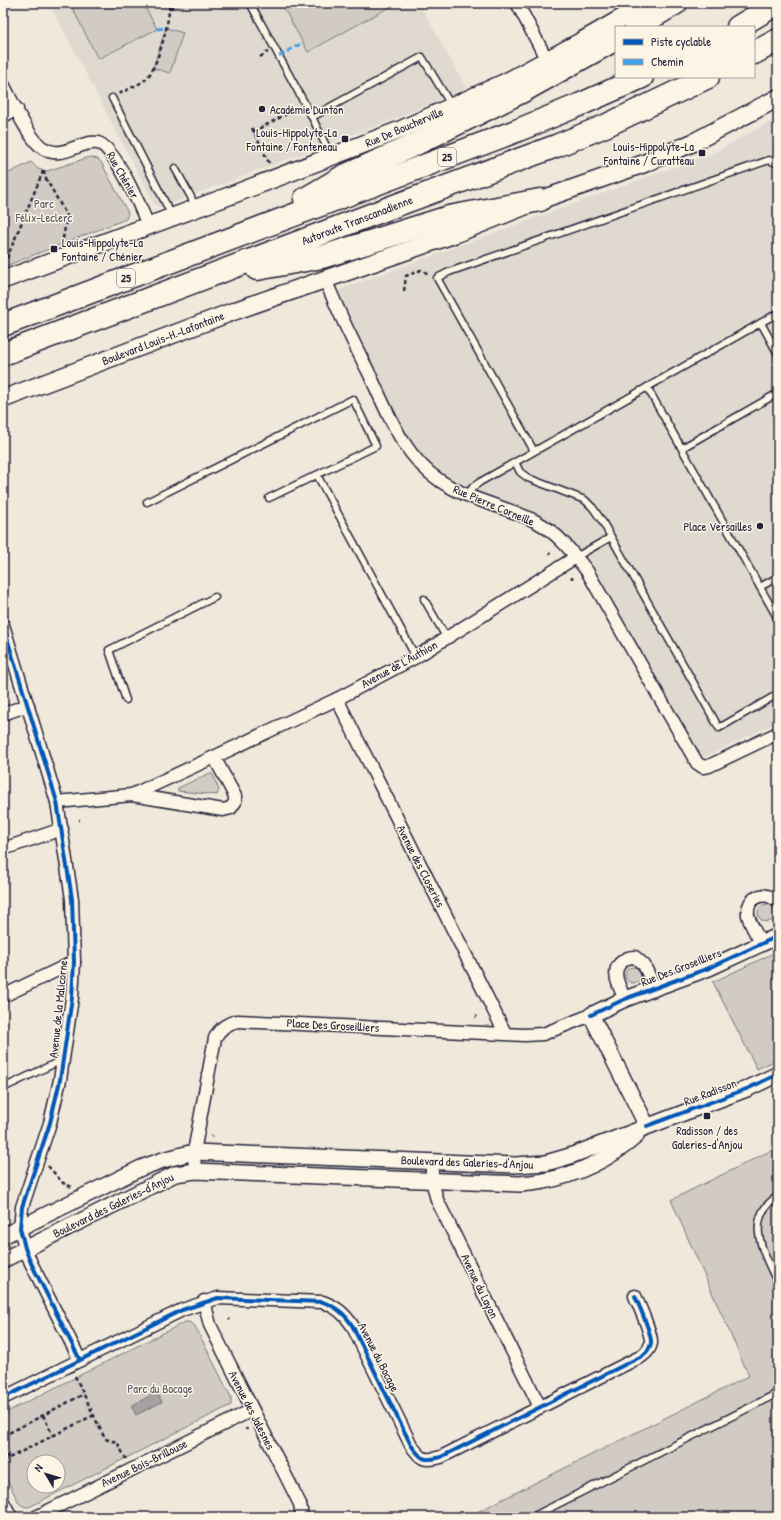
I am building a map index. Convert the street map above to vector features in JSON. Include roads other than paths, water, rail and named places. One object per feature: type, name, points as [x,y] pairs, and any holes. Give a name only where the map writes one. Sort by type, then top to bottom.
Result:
[{"type":"highway","points":[[638,26],[676,3]]},
{"type":"highway","points":[[740,26],[778,4]]},
{"type":"highway","points":[[249,232],[344,176],[500,103],[556,74],[615,40]]},
{"type":"highway","points":[[755,52],[778,40]]},
{"type":"highway","name":"25","points":[[3,325],[516,130],[579,105],[640,78]]},
{"type":"highway","name":"Autoroute Transcanadienne","points":[[3,354],[556,146],[605,126],[706,78]]},
{"type":"highway","points":[[203,279],[322,256],[449,217],[540,200]]},
{"type":"main road","name":"Rue De Boucherville","points":[[148,225],[331,157],[400,130],[452,107],[508,81],[648,3]]},
{"type":"main road","points":[[325,279],[455,234],[540,200],[661,157],[777,101]]},
{"type":"main road","points":[[3,280],[148,225]]},
{"type":"main road","name":"Boulevard Louis-H.-Lafontaine","points":[[3,399],[237,310],[325,279]]},
{"type":"street","points":[[518,3],[547,60]]},
{"type":"street","name":"Rue Chénier","points":[[3,84],[34,140],[39,146],[48,151],[57,152],[64,152],[92,143],[98,143],[107,148],[115,159],[148,225]]},
{"type":"street","points":[[3,116],[17,109]]},
{"type":"street","name":"Rue Pierre Corneille","points":[[325,279],[371,378],[398,433],[408,449],[426,470],[439,480],[467,495],[537,522],[558,538],[576,557],[587,571],[694,759],[700,766],[706,767],[778,733]]},
{"type":"street","name":"Avenue de L'Authion","points":[[132,795],[336,698],[416,657],[576,557]]},
{"type":"street","name":"Avenue de la Malicorne","points":[[3,625],[57,802],[72,899],[74,962],[72,998],[60,1080],[50,1123],[22,1208],[20,1228],[25,1248],[80,1360]]},
{"type":"street","name":"Avenue des Closeries","points":[[336,698],[505,1033]]},
{"type":"street","points":[[3,714],[28,705]]},
{"type":"street","name":"Avenue de L'Authion","points":[[57,802],[132,795],[223,810],[231,808],[235,802],[235,796],[214,757]]},
{"type":"street","points":[[3,849],[62,829]]},
{"type":"street","points":[[762,944],[749,917],[748,909],[751,902],[766,894],[773,897],[778,902]]},
{"type":"street","name":"Rue Des Groseilliers","points":[[590,1015],[625,999],[709,968],[778,936]]},
{"type":"street","name":"Rue Des Groseilliers","points":[[625,999],[618,983],[616,970],[618,966],[626,959],[635,957],[644,965],[655,988]]},
{"type":"street","points":[[3,996],[74,962]]},
{"type":"street","points":[[590,1015],[647,1126]]},
{"type":"street","name":"Place Des Groseilliers","points":[[195,1171],[194,1152],[215,1038],[222,1028],[232,1022],[246,1021],[525,1035],[543,1034],[590,1015]]},
{"type":"street","name":"Rue Radisson","points":[[647,1126],[748,1088],[778,1074]]},
{"type":"street","name":"Boulevard des Galeries-d'Anjou","points":[[3,1236],[141,1168],[162,1160],[194,1152],[515,1165],[546,1163],[570,1156],[647,1126]]},
{"type":"street","name":"Boulevard des Galeries-d'Anjou","points":[[3,1260],[162,1179],[175,1174],[195,1171],[519,1184],[550,1180],[568,1175],[599,1161],[628,1143],[647,1126]]},
{"type":"street","name":"Avenue du Layon","points":[[432,1161],[432,1180],[437,1200],[540,1407]]},
{"type":"street","name":"Avenue du Bocage","points":[[3,1398],[182,1310],[204,1301],[218,1298],[323,1302],[335,1306],[345,1315],[352,1325],[411,1445],[417,1454],[423,1459],[431,1460],[441,1457],[642,1356],[651,1344],[651,1336],[635,1296]]},
{"type":"street","name":"Avenue des Jalesnes","points":[[204,1301],[210,1325],[300,1504],[302,1517]]},
{"type":"street","name":"Avenue Bois-Brillouse","points":[[36,1517],[252,1410]]},
{"type":"street","points":[[3,1502],[11,1517]]},
{"type":"lane","points":[[250,3],[312,117],[331,157]]},
{"type":"lane","points":[[312,117],[422,57],[452,107]]},
{"type":"lane","points":[[112,98],[172,217]]},
{"type":"lane","points":[[534,451],[437,278],[449,272],[769,160],[778,164]]},
{"type":"lane","points":[[175,168],[196,208]]},
{"type":"lane","points":[[467,495],[473,487],[480,482],[778,313]]},
{"type":"lane","points":[[761,323],[778,354]]},
{"type":"lane","points":[[647,387],[778,619]]},
{"type":"lane","points":[[682,448],[778,394]]},
{"type":"lane","points":[[147,502],[353,400],[376,446],[269,498]]},
{"type":"lane","points":[[515,462],[520,472],[528,478],[585,500],[593,508],[611,537],[719,728],[778,694]]},
{"type":"lane","points":[[317,475],[416,657]]},
{"type":"lane","points":[[576,557],[611,537]]},
{"type":"lane","points":[[760,587],[778,577]]},
{"type":"lane","points":[[126,700],[109,650],[215,597]]},
{"type":"lane","points":[[424,599],[446,637]]},
{"type":"lane","points":[[3,1088],[64,1059]]},
{"type":"lane","points":[[778,1196],[764,1208],[758,1228],[759,1240],[778,1284]]},
{"type":"lane","points":[[532,1517],[778,1393]]},
{"type":"place","name":"Académie Dunton","points":[[262,109]]},
{"type":"place","name":"Louis-Hippolyte-La Fontaine / Fonteneau","points":[[345,139]]},
{"type":"place","name":"Louis-Hippolyte-La Fontaine / Curatteau","points":[[702,153]]},
{"type":"place","name":"Louis-Hippolyte-La Fontaine / Chénier","points":[[54,249]]},
{"type":"place","name":"Place Versailles","points":[[760,526]]},
{"type":"place","name":"Radisson / des Galeries-d'Anjou","points":[[707,1116]]},
{"type":"park label","name":"Parc Félix-Leclerc","points":[[44,210]]},
{"type":"park label","name":"Parc du Bocage","points":[[160,1388]]}]
